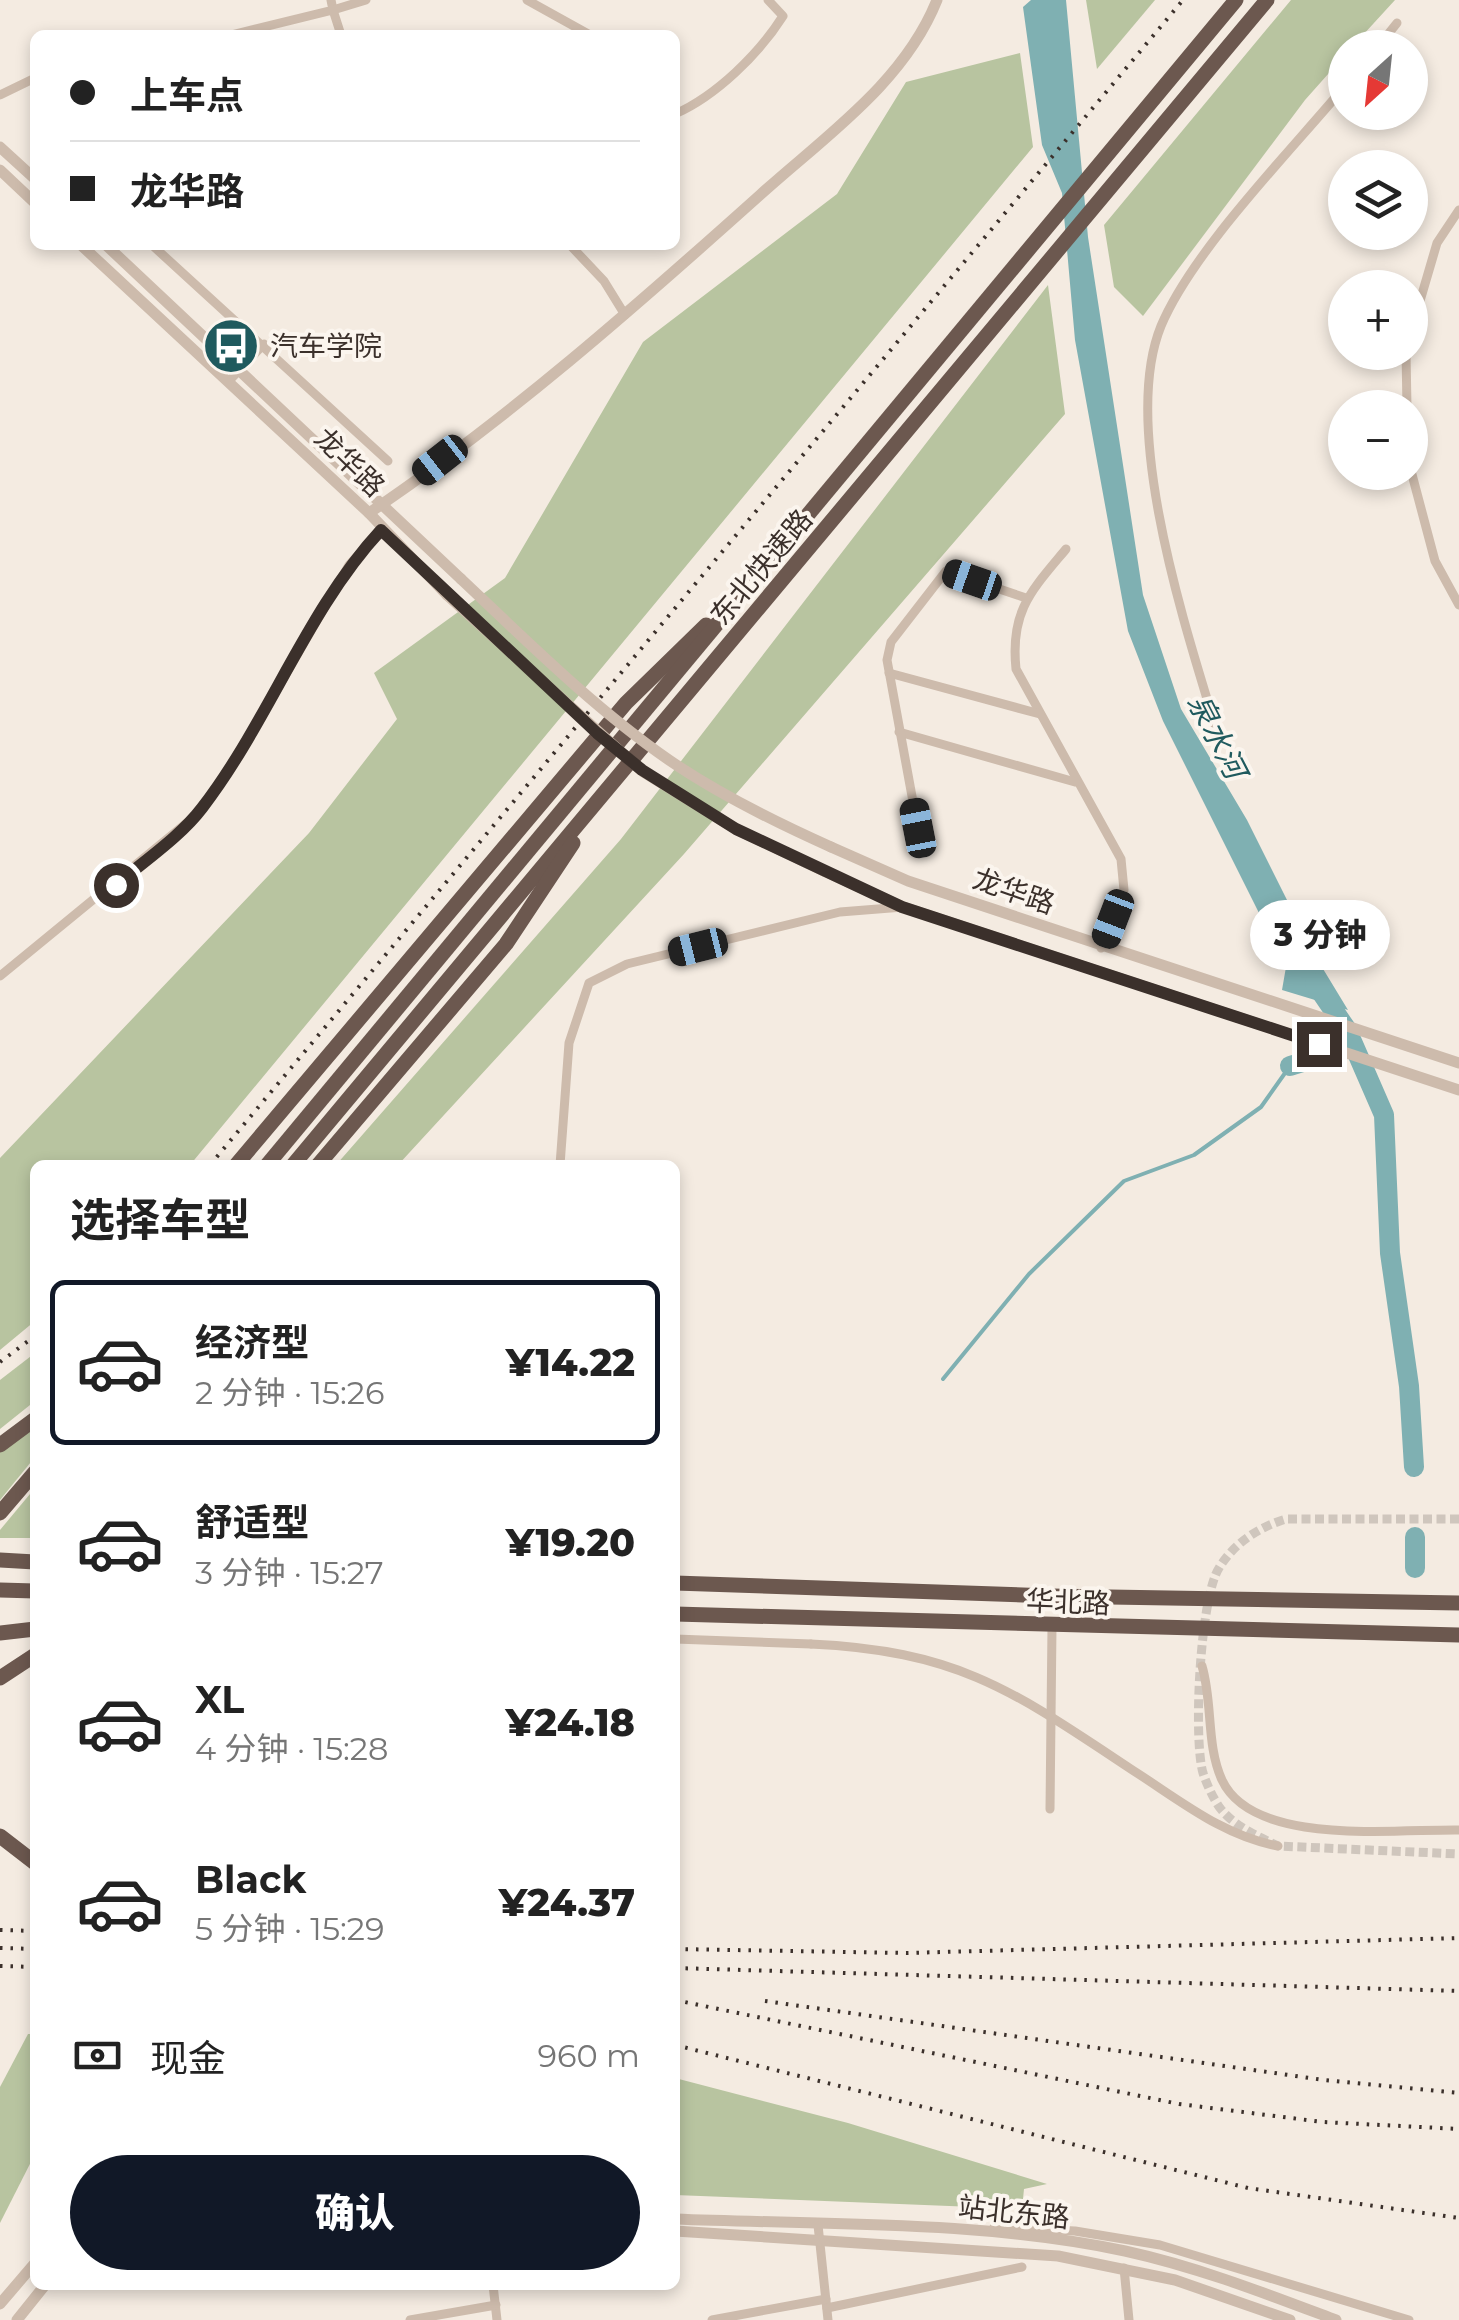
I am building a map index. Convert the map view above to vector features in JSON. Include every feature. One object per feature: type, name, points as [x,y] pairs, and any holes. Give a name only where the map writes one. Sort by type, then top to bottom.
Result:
[{"type":"highway","name":"东北快速路","points":[[271,1160],[1236,0]]},
{"type":"highway","name":"东北快速路","points":[[297,1160],[1266,0]]},
{"type":"highway","points":[[240,1160],[650,678],[748,586]]},
{"type":"highway","points":[[322,1160],[506,944],[602,796]]},
{"type":"highway","points":[[0,1444],[30,1423]]},
{"type":"highway","points":[[0,1513],[30,1478]]},
{"type":"highway","points":[[0,1560],[30,1562]]},
{"type":"highway","name":"华北路","points":[[680,1582],[1052,1596],[1459,1603]]},
{"type":"highway","points":[[0,1590],[30,1591]]},
{"type":"highway","name":"华北路","points":[[680,1614],[1459,1635]]},
{"type":"highway","points":[[0,1632],[30,1629]]},
{"type":"highway","points":[[0,1678],[30,1658]]},
{"type":"highway","points":[[0,1836],[30,1859]]},
{"type":"street","points":[[247,30],[332,5],[366,0]]},
{"type":"street","points":[[527,0],[581,30]]},
{"type":"street","points":[[680,111],[691,107],[765,45],[783,16],[768,0]]},
{"type":"street","points":[[368,513],[625,315],[890,78],[924,34],[937,0]]},
{"type":"street","points":[[332,5],[340,30]]},
{"type":"street","points":[[1391,30],[1397,23]]},
{"type":"street","points":[[0,96],[30,81]]},
{"type":"street","points":[[1215,726],[1172,581],[1155,487],[1146,373],[1162,326],[1187,278],[1328,107]]},
{"type":"street","points":[[0,147],[30,175]]},
{"type":"street","points":[[0,170],[30,198]]},
{"type":"street","points":[[1428,274],[1437,243],[1459,210]]},
{"type":"street","name":"龙华路","points":[[85,250],[368,513],[447,595],[642,770],[736,829],[902,907],[1459,1090]]},
{"type":"street","name":"龙华路","points":[[111,250],[384,502],[461,580],[608,713],[670,761],[753,810],[908,882],[1459,1062]]},
{"type":"street","points":[[158,250],[388,461]]},
{"type":"street","points":[[575,250],[604,281],[625,315]]},
{"type":"street","points":[[228,382],[264,344]]},
{"type":"street","points":[[1416,490],[1435,561],[1459,605]]},
{"type":"street","points":[[0,976],[200,812],[241,752],[349,565],[381,530]]},
{"type":"street","points":[[1066,549],[1026,598],[1013,644],[1016,669],[1121,859],[1124,890],[1102,948]]},
{"type":"street","points":[[918,828],[889,673],[891,642],[946,571],[1026,598]]},
{"type":"street","points":[[889,673],[1040,714]]},
{"type":"street","points":[[900,732],[1076,782]]},
{"type":"street","points":[[560,1160],[568,1043],[590,983],[627,964],[782,926],[840,912],[902,907]]},
{"type":"street","points":[[1050,1809],[1052,1627]]},
{"type":"street","points":[[680,1639],[905,1652],[979,1675],[1037,1707],[1216,1824],[1278,1846]]},
{"type":"street","points":[[1202,1666],[1221,1778],[1238,1802],[1252,1812],[1296,1826],[1459,1830]]},
{"type":"street","name":"站北东路","points":[[680,2219],[939,2230],[1123,2250],[1197,2270],[1336,2320]]},
{"type":"street","points":[[818,2225],[828,2320]]},
{"type":"street","points":[[939,2230],[990,2226],[1075,2231],[1210,2260],[1409,2320]]},
{"type":"street","name":"站北东路","points":[[680,2231],[1012,2252],[1124,2266],[1290,2320]]},
{"type":"street","points":[[0,2304],[30,2266]]},
{"type":"street","points":[[1124,2266],[1129,2320]]},
{"type":"street","points":[[712,2320],[1022,2268]]},
{"type":"street","points":[[18,2320],[40,2290]]},
{"type":"street","points":[[494,2290],[497,2320]]},
{"type":"street","points":[[410,2320],[496,2305]]},
{"type":"green space","points":[[1086,0],[1155,0],[1097,69]]},
{"type":"green space","points":[[1291,0],[1395,0],[1368,30],[1328,30],[1328,74],[1143,316],[1114,287],[1104,225]]},
{"type":"green space","points":[[1020,53],[1033,147],[194,1160],[30,1160],[30,1325],[0,1350],[0,1158],[309,833],[397,719],[374,673],[505,578],[643,342],[837,194],[906,82]]},
{"type":"green space","points":[[1048,285],[1065,414],[684,854],[403,1160],[340,1160],[621,839]]},
{"type":"green space","points":[[30,1357],[30,1405],[0,1429],[0,1380]]},
{"type":"green space","points":[[30,1431],[30,1463],[0,1500],[0,1452]]},
{"type":"green space","points":[[30,1494],[30,1538],[0,1538],[0,1530]]},
{"type":"green space","points":[[30,2034],[30,2164],[0,2223],[0,2087]]},
{"type":"green space","points":[[680,2079],[848,2123],[1047,2184],[1024,2189],[1022,2209],[680,2195]]},
{"type":"water","name":"泉水河","points":[[1031,0],[1066,0],[1088,237],[1143,595],[1181,709],[1247,820],[1314,954],[1348,1010],[1282,990],[1286,967],[1163,721],[1128,631],[1075,340],[1062,193],[1042,145],[1023,7]]},
{"type":"waterway","name":"泉水河","points":[[1315,983],[1347,1030],[1384,1115],[1390,1253],[1409,1386],[1414,1467]]},
{"type":"waterway","points":[[1290,1066],[1335,1052],[1345,1033]]},
{"type":"waterway","points":[[943,1379],[1029,1274],[1124,1181],[1194,1155],[1261,1107],[1290,1066]]},
{"type":"waterway","name":"泉水河","points":[[1415,1537],[1415,1568]]},
{"type":"tunnel","points":[[1459,1519],[1286,1519],[1257,1531],[1240,1544],[1225,1559],[1212,1584],[1200,1669],[1199,1730],[1203,1773],[1217,1804],[1239,1825],[1278,1846],[1459,1854]]},
{"type":"railway","points":[[214,1160],[1183,0]]},
{"type":"railway","points":[[0,1362],[30,1340]]},
{"type":"railway","points":[[0,1930],[30,1931]]},
{"type":"railway","points":[[680,1949],[906,1953],[1459,1938]]},
{"type":"railway","points":[[0,1948],[30,1949]]},
{"type":"railway","points":[[0,1966],[30,1967]]},
{"type":"railway","points":[[680,1968],[1459,1991]]},
{"type":"railway","points":[[680,2001],[1179,2104],[1323,2122],[1459,2129]]},
{"type":"railway","points":[[765,2001],[1324,2080],[1459,2093]]},
{"type":"railway","points":[[680,2046],[1248,2188],[1459,2218]]},
{"type":"place","name":"汽车学院","points":[[231,346]]},
{"type":"route","points":[[116,885],[200,812],[241,752],[349,565],[381,530],[597,733],[642,770],[736,829],[902,907],[1319,1044]]}]
